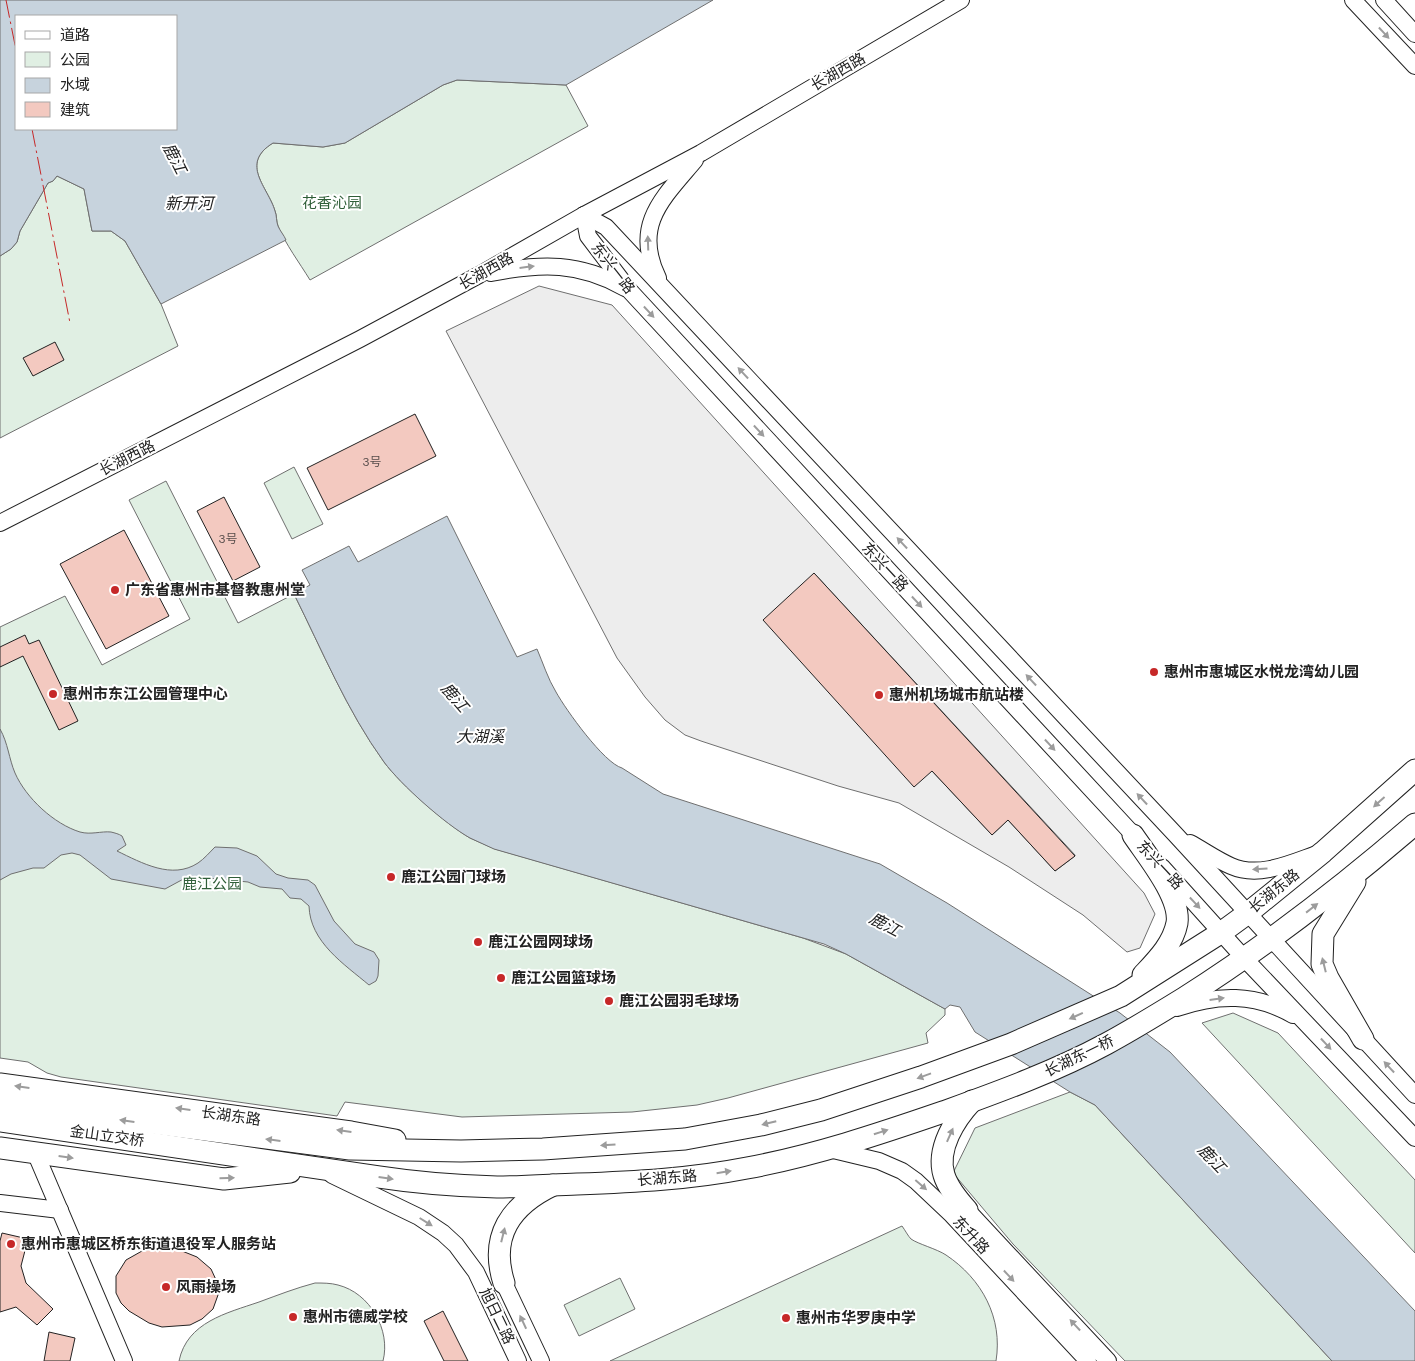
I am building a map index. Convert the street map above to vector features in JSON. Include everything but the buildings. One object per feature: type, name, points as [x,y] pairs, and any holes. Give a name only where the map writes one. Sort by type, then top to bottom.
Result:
[{"type":"main road","name":"长湖东路","points":[[211,1142],[350,1149],[461,1151],[543,1149],[658,1142],[731,1132],[846,1102],[922,1077],[1026,1038],[1121,996],[1222,932],[1248,913],[1323,852],[1415,770]]},
{"type":"main road","points":[[1154,1016],[1272,939],[1365,867],[1415,824]]},
{"type":"main road","points":[[1121,996],[1161,954],[1173,935],[1177,923],[1176,908],[1172,897],[1133,835]]},
{"type":"main road","points":[[1363,1039],[1322,964],[1323,934],[1365,867]]},
{"type":"main road","name":"长湖东一桥","points":[[1002,1091],[1088,1054],[1154,1016]]},
{"type":"main road","name":"长湖东路","points":[[0,1084],[351,1132],[461,1151]]},
{"type":"main road","name":"长湖东路","points":[[211,1142],[320,1169],[449,1185],[498,1187],[638,1181],[701,1176],[748,1168],[828,1148],[1002,1091]]},
{"type":"main road","points":[[967,1210],[947,1183],[943,1172],[942,1160],[953,1128],[972,1102]]},
{"type":"main road","name":"金山立交桥","points":[[0,1104],[211,1142]]},
{"type":"main road","name":"金山立交桥","points":[[0,1121],[211,1142]]},
{"type":"main road","name":"长湖东路","points":[[0,1148],[224,1179],[320,1169]]},
{"type":"main road","points":[[504,1283],[499,1252],[505,1226],[520,1208],[538,1193],[553,1185]]},
{"type":"street","name":"长湖西路","points":[[0,523],[343,348],[479,275],[584,215],[701,153],[961,0]]},
{"type":"street","points":[[1353,0],[1415,66]]},
{"type":"street","points":[[1384,0],[1415,34]]},
{"type":"street","points":[[663,289],[650,262],[647,240],[651,220],[664,197],[701,153]]},
{"type":"street","name":"东兴一路","points":[[584,215],[606,227],[1175,834],[1415,1095]]},
{"type":"street","name":"东兴一路","points":[[584,215],[588,236],[629,290],[1133,835],[1244,958],[1415,1138]]},
{"type":"street","points":[[479,275],[537,266],[560,266],[591,272],[629,290]]},
{"type":"street","points":[[1175,834],[1231,867],[1248,870],[1277,868],[1323,852]]},
{"type":"street","points":[[1154,1016],[1198,1002],[1240,997],[1273,1005],[1307,1023]]},
{"type":"street","name":"东升路","points":[[828,1148],[879,1161],[902,1171],[916,1181],[952,1214],[1088,1361]]},
{"type":"street","points":[[35,1152],[124,1361]]},
{"type":"street","name":"旭日二路","points":[[320,1169],[428,1222],[456,1245],[476,1272],[518,1361]]},
{"type":"street","points":[[0,1203],[60,1210]]},
{"type":"street","name":"东升路","points":[[967,1210],[1108,1361]]},
{"type":"street","name":"旭日二路","points":[[504,1283],[541,1361]]},
{"type":"green space","name":"花香沁园","points":[[457,80],[566,85],[588,126],[310,280],[281,233],[272,202],[259,176],[258,159],[263,151],[273,143],[323,147],[345,143],[443,85]]},
{"type":"green space","points":[[57,176],[84,189],[92,231],[111,231],[125,241],[161,304],[178,346],[0,438],[0,256],[11,249],[17,242],[20,231],[48,183]]},
{"type":"green space","points":[[294,467],[323,524],[292,539],[264,483]]},
{"type":"green space","name":"鹿江公园","points":[[166,481],[238,623],[294,594],[358,722],[384,762],[401,782],[449,823],[470,838],[495,849],[803,938],[846,954],[945,1009],[945,1015],[926,1033],[928,1043],[697,1105],[632,1112],[462,1117],[345,1102],[337,1116],[61,1077],[47,1073],[28,1062],[0,1058],[0,627],[65,596],[102,665],[190,619],[129,500]]},
{"type":"green space","points":[[1233,1013],[1278,1033],[1415,1180],[1415,1253],[1202,1023]]},
{"type":"green space","points":[[1070,1092],[1095,1105],[1332,1361],[1125,1361],[1013,1244],[953,1173],[975,1128]]},
{"type":"green space","points":[[902,1226],[911,1239],[946,1255],[959,1265],[979,1288],[993,1315],[997,1345],[996,1361],[610,1361]]},
{"type":"green space","points":[[620,1278],[635,1309],[579,1336],[564,1305]]},
{"type":"green space","points":[[315,1283],[335,1284],[349,1289],[368,1304],[376,1314],[381,1325],[385,1349],[383,1361],[179,1361],[183,1348],[190,1337],[210,1321],[234,1310]]},
{"type":"shaded area","points":[[539,286],[612,305],[1144,893],[1155,914],[1140,948],[1127,952],[1083,915],[1009,867],[899,803],[838,786],[701,741],[685,735],[665,720],[645,697],[617,658],[446,331]],"holes":[[[814,573],[1075,855],[1055,871],[1008,820],[992,835],[932,771]]]},
{"type":"water","name":"新开河","points":[[0,0],[713,0],[566,85],[457,80],[443,85],[345,143],[323,147],[273,143],[263,151],[258,159],[257,167],[262,184],[272,202],[278,226],[286,240],[161,304],[125,241],[111,231],[92,231],[84,189],[57,176],[48,183],[20,231],[17,242],[11,249],[0,256]]},
{"type":"water","name":"大湖溪","points":[[447,516],[517,657],[537,649],[550,682],[561,700],[586,735],[614,764],[663,794],[880,864],[947,903],[1120,1013],[1170,1052],[1415,1311],[1415,1361],[1332,1361],[1095,1105],[1070,1092],[975,1032],[960,1007],[950,1005],[945,1009],[846,954],[824,944],[494,849],[460,832],[424,803],[401,782],[384,762],[358,722],[294,594],[310,585],[302,570],[349,546],[358,562]]},
{"type":"water","points":[[0,729],[15,773],[26,792],[42,809],[70,828],[84,833],[111,832],[120,835],[126,845],[117,851],[157,868],[178,870],[188,868],[198,863],[215,847],[237,848],[257,856],[276,874],[288,878],[308,880],[315,885],[334,921],[355,944],[374,952],[379,960],[376,981],[369,985],[339,960],[315,931],[309,906],[301,899],[290,898],[282,889],[260,887],[248,882],[189,876],[165,889],[111,879],[80,855],[72,853],[61,855],[44,868],[33,868],[11,874],[0,880]]},
{"type":"power","points":[[6,0],[15,45]]},
{"type":"power","points":[[32,130],[70,323]]},
{"type":"place","name":"广东省惠州市基督教惠州堂","points":[[115,590]]},
{"type":"place","name":"惠州市惠城区水悦龙湾幼儿园","points":[[1154,672]]},
{"type":"place","name":"惠州市东江公园管理中心","points":[[53,694]]},
{"type":"place","name":"惠州机场城市航站楼","points":[[879,695]]},
{"type":"place","name":"鹿江公园门球场","points":[[391,877]]},
{"type":"place","name":"鹿江公园网球场","points":[[478,942]]},
{"type":"place","name":"鹿江公园篮球场","points":[[501,978]]},
{"type":"place","name":"鹿江公园羽毛球场","points":[[609,1001]]},
{"type":"place","name":"惠州市惠城区桥东街道退役军人服务站","points":[[11,1244]]},
{"type":"place","name":"风雨操场","points":[[166,1287]]},
{"type":"place","name":"惠州市德威学校","points":[[293,1317]]},
{"type":"place","name":"惠州市华罗庚中学","points":[[786,1318]]},
{"type":"water label","name":"鹿江","points":[[175,158]]},
{"type":"water label","name":"鹿江","points":[[455,697]]},
{"type":"water label","name":"鹿江","points":[[885,924]]},
{"type":"water label","name":"鹿江","points":[[1212,1158]]}]
